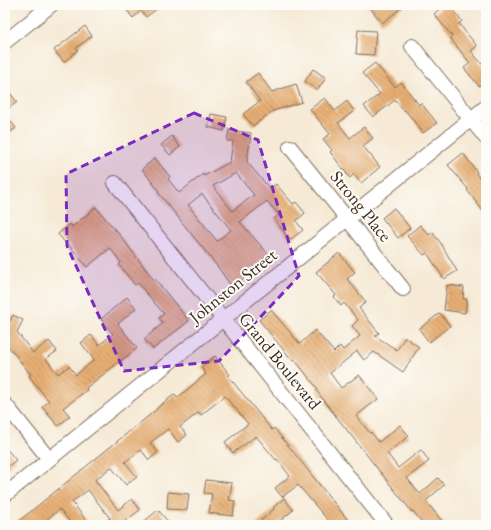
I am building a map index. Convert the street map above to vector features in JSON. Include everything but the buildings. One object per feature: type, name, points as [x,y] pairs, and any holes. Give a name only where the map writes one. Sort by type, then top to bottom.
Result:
[{"type":"street","points":[[5,42],[51,5]]},
{"type":"street","points":[[412,46],[486,138]]},
{"type":"street","name":"Johnston Street","points":[[5,495],[486,107]]},
{"type":"street","name":"Strong Place","points":[[290,147],[403,289]]},
{"type":"street","name":"Grand Boulevard","points":[[114,183],[387,525]]},
{"type":"street","points":[[5,404],[49,459]]},
{"type":"highlighted area","points":[[194,113],[258,140],[299,276],[219,361],[124,371],[67,246],[66,174]]}]
